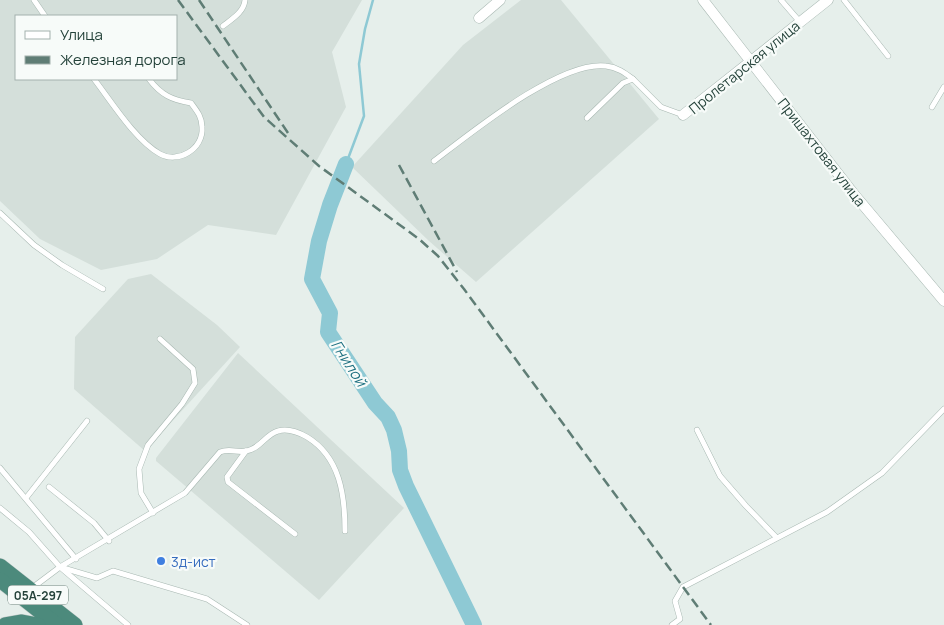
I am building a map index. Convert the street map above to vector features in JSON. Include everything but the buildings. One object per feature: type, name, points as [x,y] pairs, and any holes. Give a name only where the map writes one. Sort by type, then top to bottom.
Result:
[{"type":"highway","name":"05А-297","points":[[0,566],[75,625]]},
{"type":"highway","name":"05А-297","points":[[0,580],[57,625]]},
{"type":"highway","points":[[5,625],[22,622],[38,625]]},
{"type":"street","points":[[478,18],[500,0]]},
{"type":"street","name":"Пришахтовая улица","points":[[703,0],[853,193],[944,301]]},
{"type":"street","name":"Пролетарская улица","points":[[683,115],[752,63],[828,0]]},
{"type":"lane","points":[[34,0],[44,15]]},
{"type":"lane","points":[[223,26],[240,11],[246,0]]},
{"type":"lane","points":[[781,0],[800,22]]},
{"type":"lane","points":[[844,0],[888,56]]},
{"type":"lane","points":[[434,160],[504,108],[563,76],[591,67],[606,66],[621,70],[633,79],[661,107],[683,115]]},
{"type":"lane","points":[[587,118],[623,82],[633,79]]},
{"type":"lane","points":[[95,80],[134,130],[157,152],[172,157],[190,153],[200,141],[203,129],[200,115],[191,103],[174,100],[159,92],[150,80]]},
{"type":"lane","points":[[932,107],[944,87]]},
{"type":"lane","points":[[0,213],[34,245],[62,265],[103,289]]},
{"type":"lane","points":[[153,513],[141,493],[139,469],[148,445],[182,404],[195,383],[193,369],[160,339]]},
{"type":"lane","points":[[684,625],[680,619],[675,601],[683,586],[827,512],[882,473],[944,409]]},
{"type":"lane","points":[[26,498],[87,421]]},
{"type":"lane","points":[[30,590],[60,568],[109,541],[185,493],[220,452],[228,449],[246,451],[258,446],[276,431],[286,430],[299,433],[318,444],[334,464],[342,488],[345,531]]},
{"type":"lane","points":[[697,430],[720,476],[776,537]]},
{"type":"lane","points":[[246,451],[227,477],[228,482],[295,534]]},
{"type":"lane","points":[[0,468],[76,559]]},
{"type":"lane","points":[[49,487],[94,523],[109,541]]},
{"type":"lane","points":[[0,508],[29,532],[60,568],[128,625]]},
{"type":"lane","points":[[60,568],[97,578],[113,571],[207,599],[247,625]]},
{"type":"lane","points":[[672,625],[680,619]]},
{"type":"shaded area","points":[[0,0],[362,0],[332,52],[346,107],[276,235],[208,225],[157,259],[101,270],[40,239],[0,201]]},
{"type":"shaded area","points":[[521,0],[561,0],[659,119],[476,282],[429,241],[352,167],[463,45]]},
{"type":"shaded area","points":[[151,274],[217,325],[240,347],[145,451],[74,389],[75,337],[128,279]]},
{"type":"shaded area","points":[[238,353],[404,508],[319,600],[156,461],[156,458]]},
{"type":"waterway","name":"Гнилой","points":[[346,164],[364,116],[359,64],[365,29],[373,0]]},
{"type":"waterway","name":"Гнилой","points":[[346,164],[330,205],[319,241],[312,279],[330,313],[328,332],[375,403],[388,417],[394,430],[399,451],[400,470],[406,486],[474,625]]},
{"type":"railway","points":[[178,0],[264,117],[319,166],[419,239],[438,256],[711,625]]},
{"type":"railway","points":[[199,0],[288,133]]},
{"type":"railway","points":[[399,165],[457,272]]},
{"type":"place","name":"3д-ист","points":[[161,561]]}]
